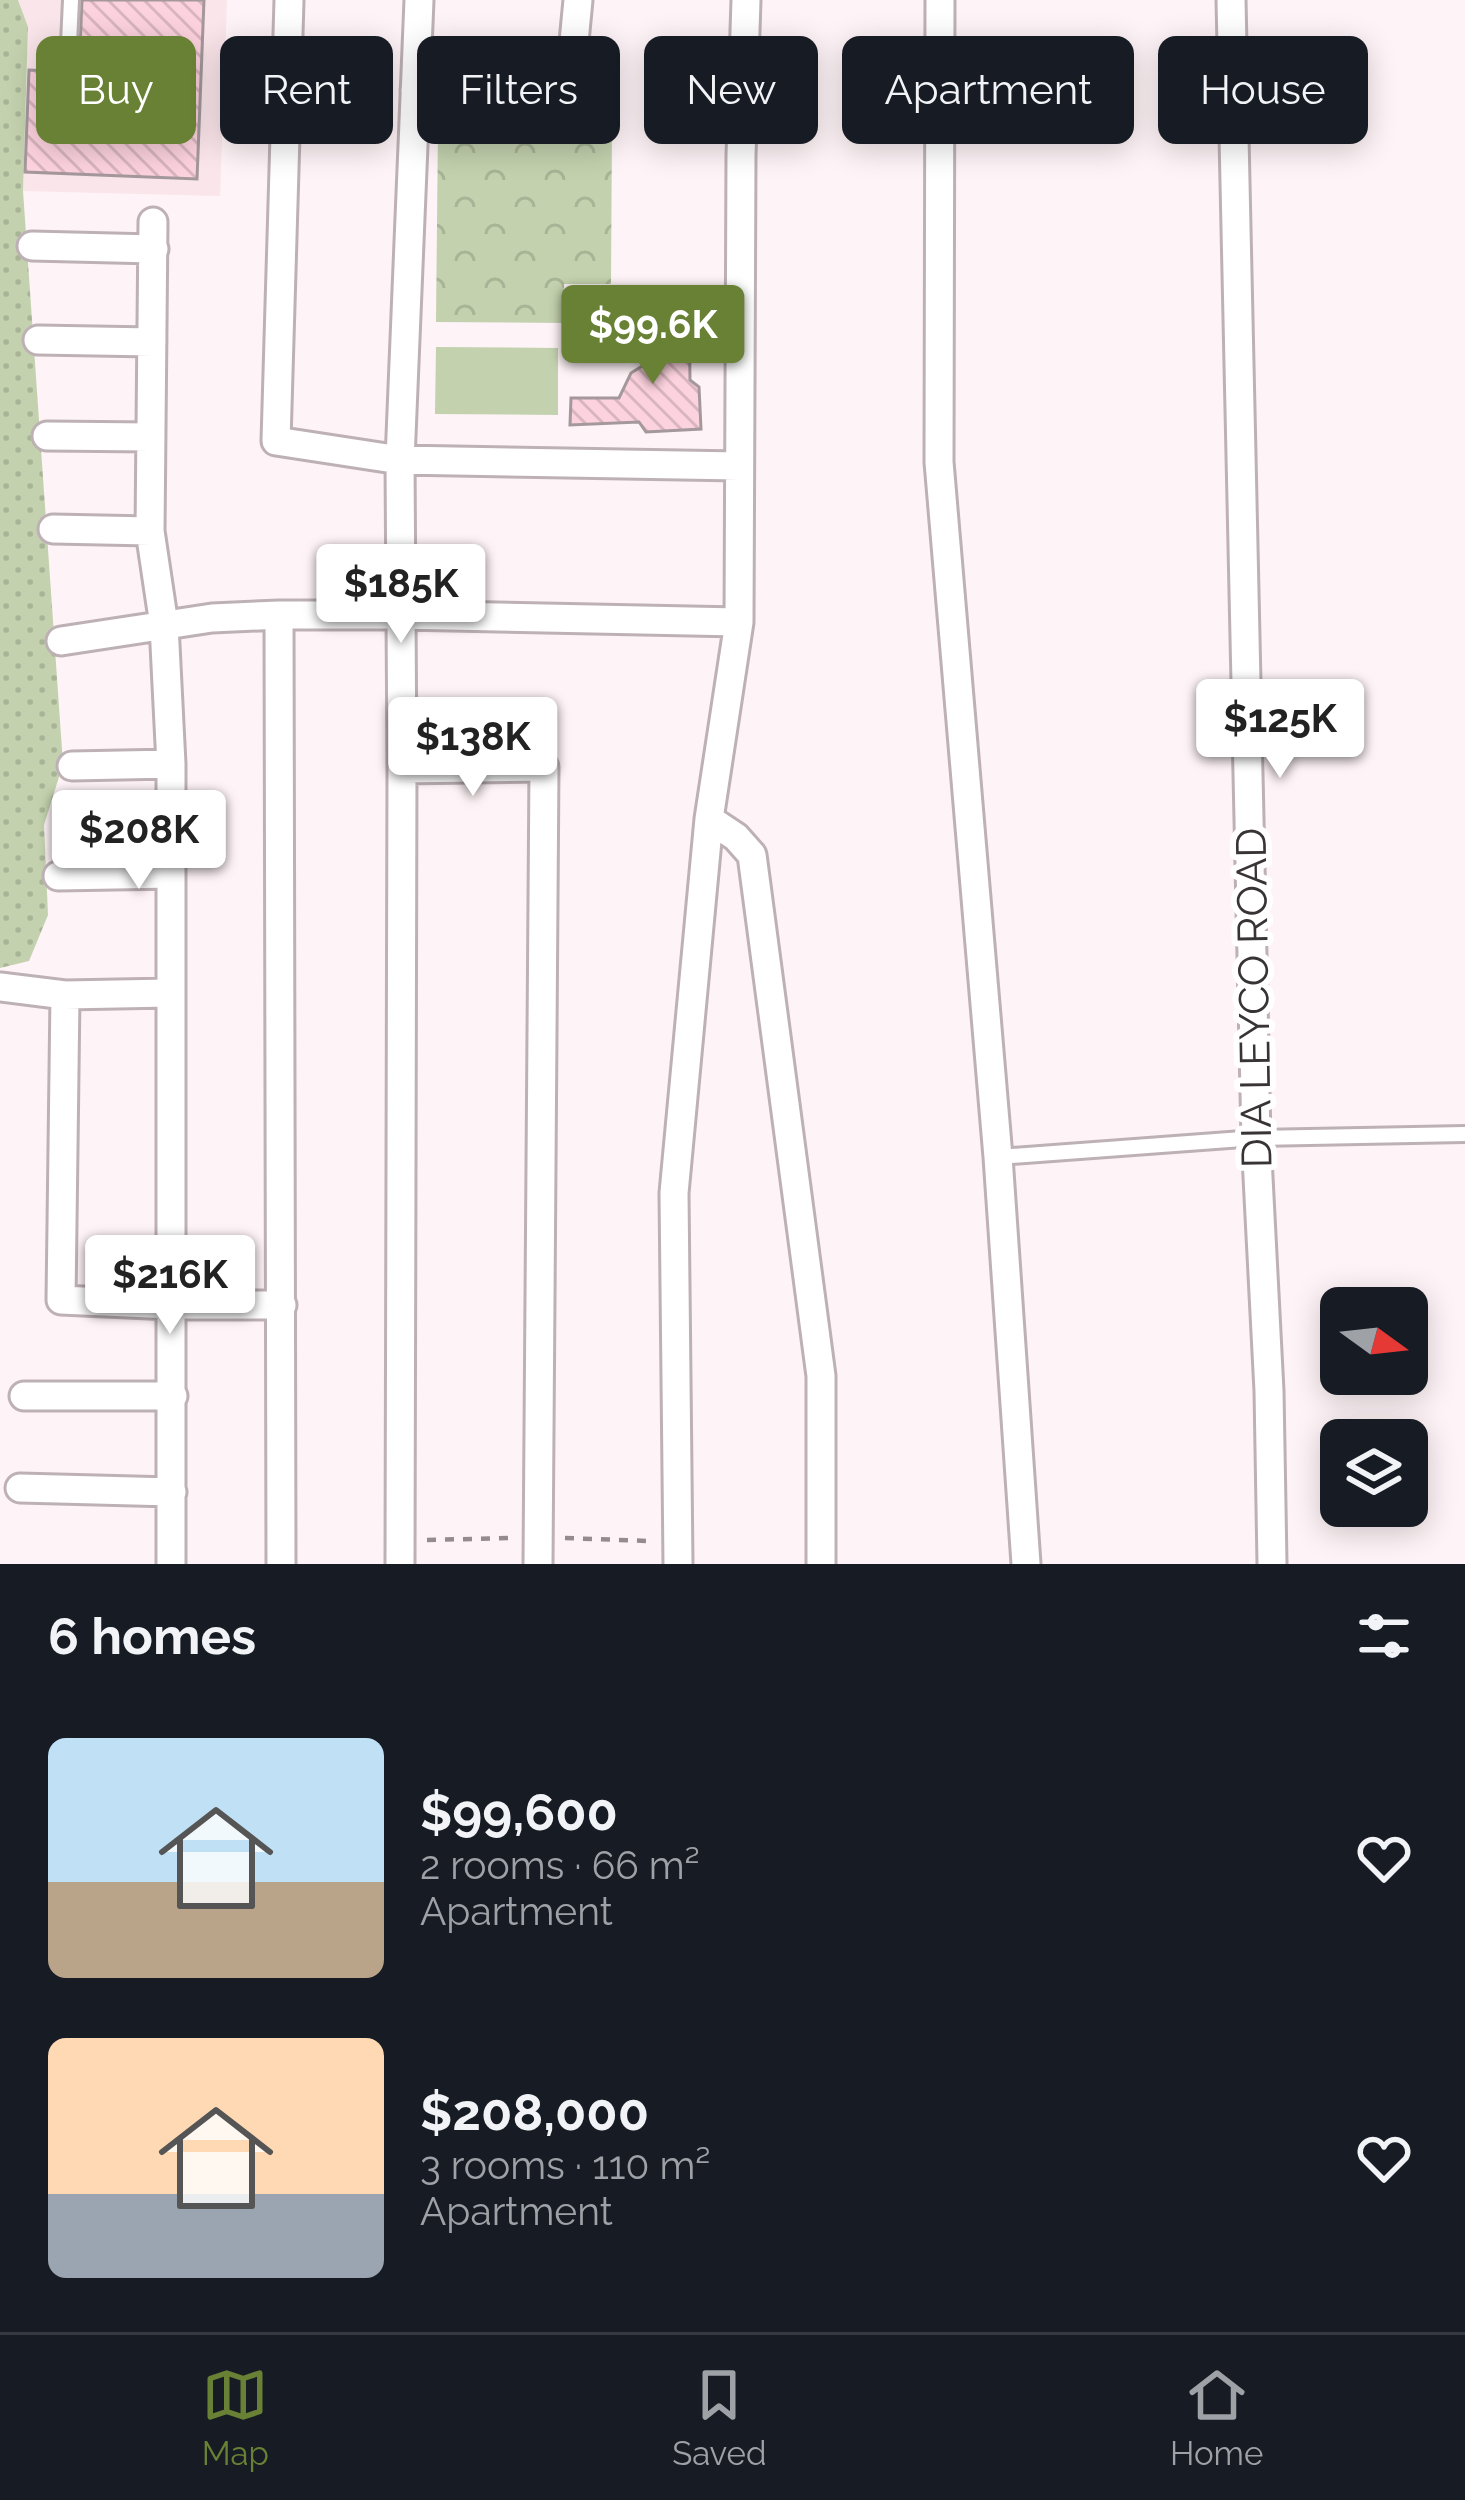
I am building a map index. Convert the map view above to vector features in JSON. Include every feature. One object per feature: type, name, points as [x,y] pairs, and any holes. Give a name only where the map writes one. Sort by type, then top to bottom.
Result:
[{"type":"street","points":[[289,0],[276,441],[400,460],[739,466]]},
{"type":"street","points":[[400,1564],[400,460],[418,0]]},
{"type":"street","points":[[415,89],[568,94],[578,0]]},
{"type":"street","points":[[678,1564],[674,1193],[710,819],[739,622],[746,0]]},
{"type":"street","points":[[940,0],[939,462],[998,1157],[1026,1564]]},
{"type":"street","name":"DIA LEYCO ROAD","points":[[1231,0],[1256,1138],[1272,1564]]},
{"type":"street","points":[[32,246],[153,236],[150,532],[164,625],[172,764],[171,1564]]},
{"type":"street","points":[[38,340],[152,342]]},
{"type":"street","points":[[46,436],[152,437]]},
{"type":"street","points":[[52,529],[150,532]]},
{"type":"street","points":[[61,641],[212,618],[279,615],[739,622]]},
{"type":"street","points":[[279,615],[281,1564]]},
{"type":"street","points":[[73,766],[172,764]]},
{"type":"street","points":[[402,769],[544,767],[538,1564]]},
{"type":"street","points":[[710,819],[752,855],[820,1376],[821,1564]]},
{"type":"street","points":[[58,877],[170,874]]},
{"type":"street","points":[[0,987],[64,995],[170,993]]},
{"type":"street","points":[[64,995],[61,1300],[281,1305]]},
{"type":"street","points":[[24,1396],[173,1396]]},
{"type":"street","points":[[20,1488],[172,1492]]},
{"type":"lane","points":[[69,36],[71,0]]},
{"type":"lane","points":[[998,1157],[1256,1138],[1465,1134]]},
{"type":"shaded area","points":[[18,0],[227,0],[226,36],[220,36],[220,196],[23,191],[28,28]]},
{"type":"green space","points":[[0,0],[18,0],[28,27],[23,191],[63,764],[44,825],[48,915],[29,961],[0,968]]},
{"type":"green space","points":[[438,144],[612,144],[611,284],[564,284],[563,323],[436,322]]},
{"type":"green space","points":[[436,347],[558,348],[558,415],[435,414]]},
{"type":"water","points":[[638,304],[650,318],[632,329],[597,327],[585,316],[594,305]]},
{"type":"building","points":[[82,0],[204,0],[197,179],[25,172],[29,70],[36,70],[36,144],[196,144],[196,36],[80,36]]},
{"type":"building","points":[[689,300],[690,380],[699,387],[701,429],[646,432],[639,422],[570,425],[571,398],[619,398],[631,373],[665,357],[665,301]]}]
